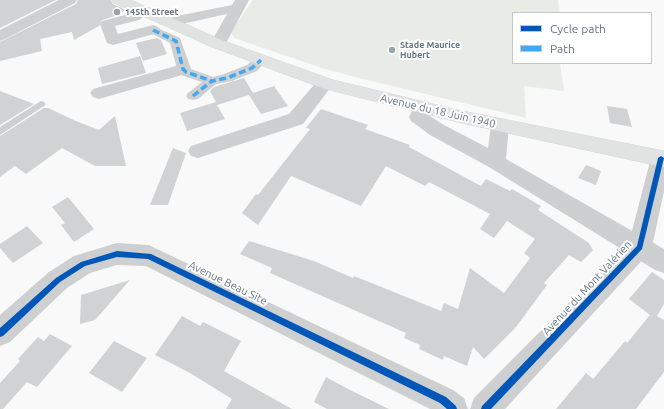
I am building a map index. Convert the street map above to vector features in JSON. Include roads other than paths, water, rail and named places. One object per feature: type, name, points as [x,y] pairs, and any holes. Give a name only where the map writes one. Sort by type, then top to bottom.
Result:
[{"type":"main road","name":"Avenue du 18 Juin 1940","points":[[119,0],[218,44],[325,83],[422,108],[662,158]]},
{"type":"street","points":[[0,36],[70,0]]},
{"type":"street","points":[[172,23],[178,20],[240,4]]},
{"type":"street","points":[[218,44],[240,4]]},
{"type":"street","points":[[143,11],[134,17],[107,24],[113,40],[153,30],[176,41],[183,69],[186,72],[212,81]]},
{"type":"street","points":[[193,96],[212,81],[227,78],[252,68],[261,60]]},
{"type":"street","points":[[99,93],[183,69]]},
{"type":"street","points":[[198,151],[296,119],[325,83]]},
{"type":"street","points":[[422,108],[418,117],[437,130],[496,162],[664,262]]},
{"type":"street","points":[[496,162],[500,125]]},
{"type":"street","name":"Avenue du Mont Valérien","points":[[485,409],[640,247],[662,158]]},
{"type":"street","name":"Avenue Beau Site","points":[[0,333],[58,280],[83,264],[117,254],[149,256],[442,400],[453,409]]},
{"type":"lane","points":[[0,132],[41,104]]},
{"type":"place","name":"145th Street","points":[[117,12]]},
{"type":"place","name":"Stade Maurice Hubert","points":[[392,50]]}]
